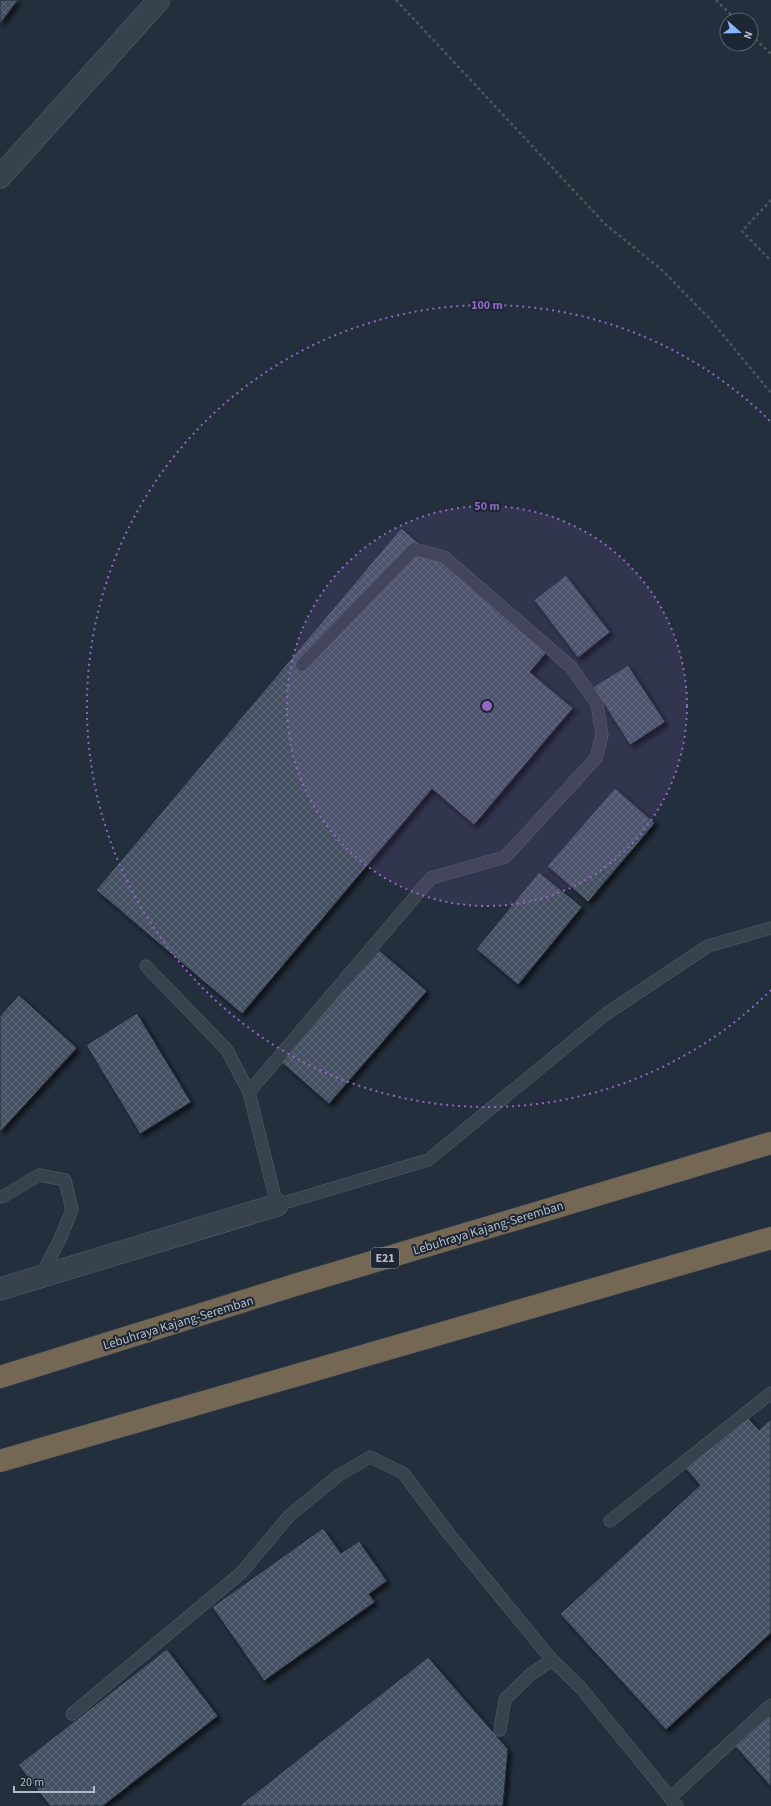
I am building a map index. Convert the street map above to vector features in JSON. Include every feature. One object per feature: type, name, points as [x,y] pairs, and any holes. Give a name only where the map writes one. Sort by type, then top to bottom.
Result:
[{"type":"highway","name":"Lebuhraya Kajang-Seremban","points":[[0,1377],[326,1276],[771,1143]]},
{"type":"highway","points":[[0,1461],[771,1238]]},
{"type":"street","points":[[0,177],[159,0]]},
{"type":"street","points":[[0,1289],[277,1205]]},
{"type":"lane","points":[[248,1092],[431,878],[505,857],[596,758],[602,735],[597,704],[571,667],[444,557],[414,549],[302,665]]},
{"type":"lane","points":[[146,966],[227,1050],[248,1092],[277,1205],[428,1160],[606,1014],[708,946],[771,928]]},
{"type":"lane","points":[[0,1197],[39,1175],[65,1180],[72,1210],[60,1240],[41,1276]]},
{"type":"lane","points":[[610,1521],[771,1393]]},
{"type":"lane","points":[[72,1714],[241,1573],[290,1515],[339,1475],[370,1457],[403,1473],[449,1534],[552,1660],[581,1688],[673,1802],[771,1705]]},
{"type":"lane","points":[[500,1730],[505,1699],[531,1674],[552,1660]]},
{"type":"path","points":[[396,0],[605,224],[663,272],[709,318],[771,393]]},
{"type":"path","points":[[716,0],[728,12]]},
{"type":"path","points":[[759,42],[771,54]]},
{"type":"path","points":[[771,200],[742,231],[771,261]]},
{"type":"building","points":[[0,0],[18,0],[0,24]]},
{"type":"building","points":[[401,528],[547,652],[530,672],[573,708],[474,825],[432,789],[242,1014],[96,890]]},
{"type":"building","points":[[566,575],[610,632],[578,658],[534,600]]},
{"type":"building","points":[[628,665],[665,722],[630,745],[593,687]]},
{"type":"building","points":[[615,788],[655,823],[588,902],[547,866]]},
{"type":"building","points":[[539,872],[582,907],[518,985],[476,949]]},
{"type":"building","points":[[379,950],[427,991],[329,1104],[281,1062]]},
{"type":"building","points":[[19,995],[77,1048],[0,1132],[0,1016]]},
{"type":"building","points":[[137,1013],[191,1102],[140,1134],[86,1045]]},
{"type":"building","points":[[743,1412],[759,1430],[771,1419],[771,1633],[666,1730],[560,1614],[700,1485],[684,1467]]},
{"type":"building","points":[[323,1528],[341,1553],[359,1541],[387,1581],[369,1594],[375,1602],[264,1681],[212,1607]]},
{"type":"building","points":[[167,1649],[218,1716],[103,1806],[50,1806],[18,1765]]},
{"type":"building","points":[[428,1657],[508,1749],[503,1806],[239,1806]]},
{"type":"building","points":[[771,1714],[771,1787],[735,1746]]}]
